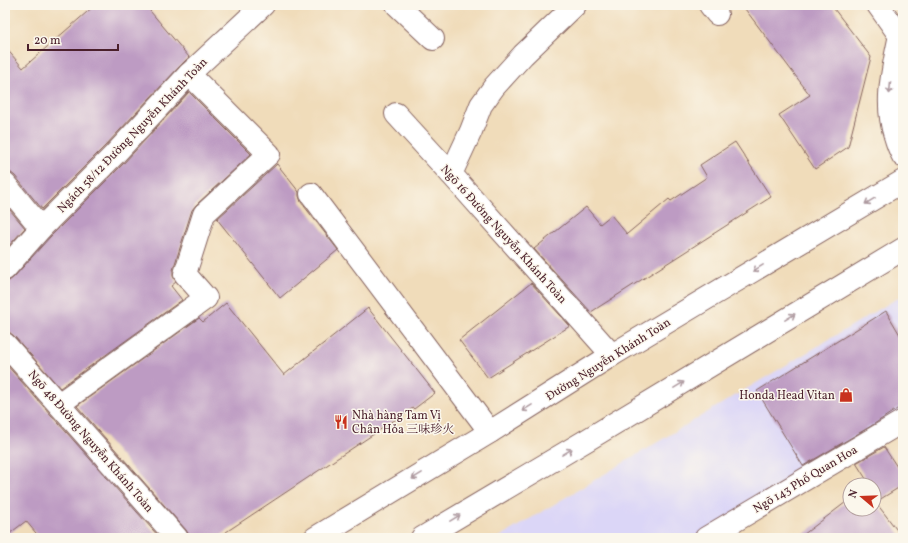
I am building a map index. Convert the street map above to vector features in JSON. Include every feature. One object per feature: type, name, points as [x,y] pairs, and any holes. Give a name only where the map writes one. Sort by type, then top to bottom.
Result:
[{"type":"main road","name":"Ngách 58/12 Đường Nguyễn Khánh Toàn","points":[[5,269],[41,228],[114,155],[188,74],[263,5]]},
{"type":"main road","points":[[397,5],[433,39]]},
{"type":"main road","points":[[451,174],[481,105],[494,87],[523,55],[574,5]]},
{"type":"main road","points":[[878,5],[901,38],[891,77],[889,102],[891,125],[898,148],[903,156]]},
{"type":"main road","points":[[59,404],[206,298],[185,274],[204,214],[270,154],[188,74]]},
{"type":"main road","name":"Ngõ 16 Đường Nguyễn Khánh Toàn","points":[[396,114],[612,356]]},
{"type":"main road","name":"Đường Nguyễn Khánh Toàn","points":[[315,538],[612,356],[903,181]]},
{"type":"main road","points":[[5,184],[41,228]]},
{"type":"main road","points":[[310,194],[490,432]]},
{"type":"main road","points":[[422,538],[903,249]]},
{"type":"main road","name":"Ngõ 48 Đường Nguyễn Khánh Toàn","points":[[5,344],[177,538]]},
{"type":"main road","name":"Ngõ 143 Phố Quan Hoa","points":[[713,536],[903,421]]},
{"type":"shaded area","points":[[903,295],[903,413],[694,538],[498,538]]},
{"type":"building","points":[[95,5],[145,5],[189,57],[105,146],[42,209],[15,176],[10,172],[5,172],[5,47],[23,68]]},
{"type":"building","points":[[742,5],[831,5],[871,57],[848,147],[815,169],[779,115],[810,95]]},
{"type":"building","points":[[189,92],[251,154],[192,210],[173,270],[173,276],[176,282],[171,286],[182,300],[60,388],[14,336],[9,332],[5,332],[5,281],[9,281],[14,277],[50,237],[123,164]]},
{"type":"building","points":[[735,142],[771,197],[591,312],[534,249],[586,207],[600,224],[611,215],[627,234],[669,199],[671,201],[707,177],[700,165]]},
{"type":"building","points":[[277,164],[299,192],[301,202],[338,250],[280,298],[217,219]]},
{"type":"building","points":[[5,204],[25,228],[5,250]]},
{"type":"building","points":[[531,283],[570,326],[488,378],[459,340]]},
{"type":"building","points":[[226,303],[284,375],[368,308],[435,393],[414,409],[413,408],[217,538],[189,538],[186,530],[77,406],[199,318],[203,322]]},
{"type":"building","points":[[886,311],[903,340],[903,405],[871,426],[803,466],[757,391]]},
{"type":"building","points":[[5,363],[160,538],[40,538],[26,521],[5,537]]},
{"type":"building","points":[[884,447],[903,476],[903,485],[882,498],[882,477],[865,477],[856,463]]},
{"type":"building","points":[[842,505],[842,517],[882,517],[882,510],[903,538],[799,538]]},
{"type":"place","name":"Honda Head Vitan","points":[[846,395]]},
{"type":"place","name":"Nhà hàng Tam Vị Chân Hỏa 三味珍火","points":[[341,422]]}]
